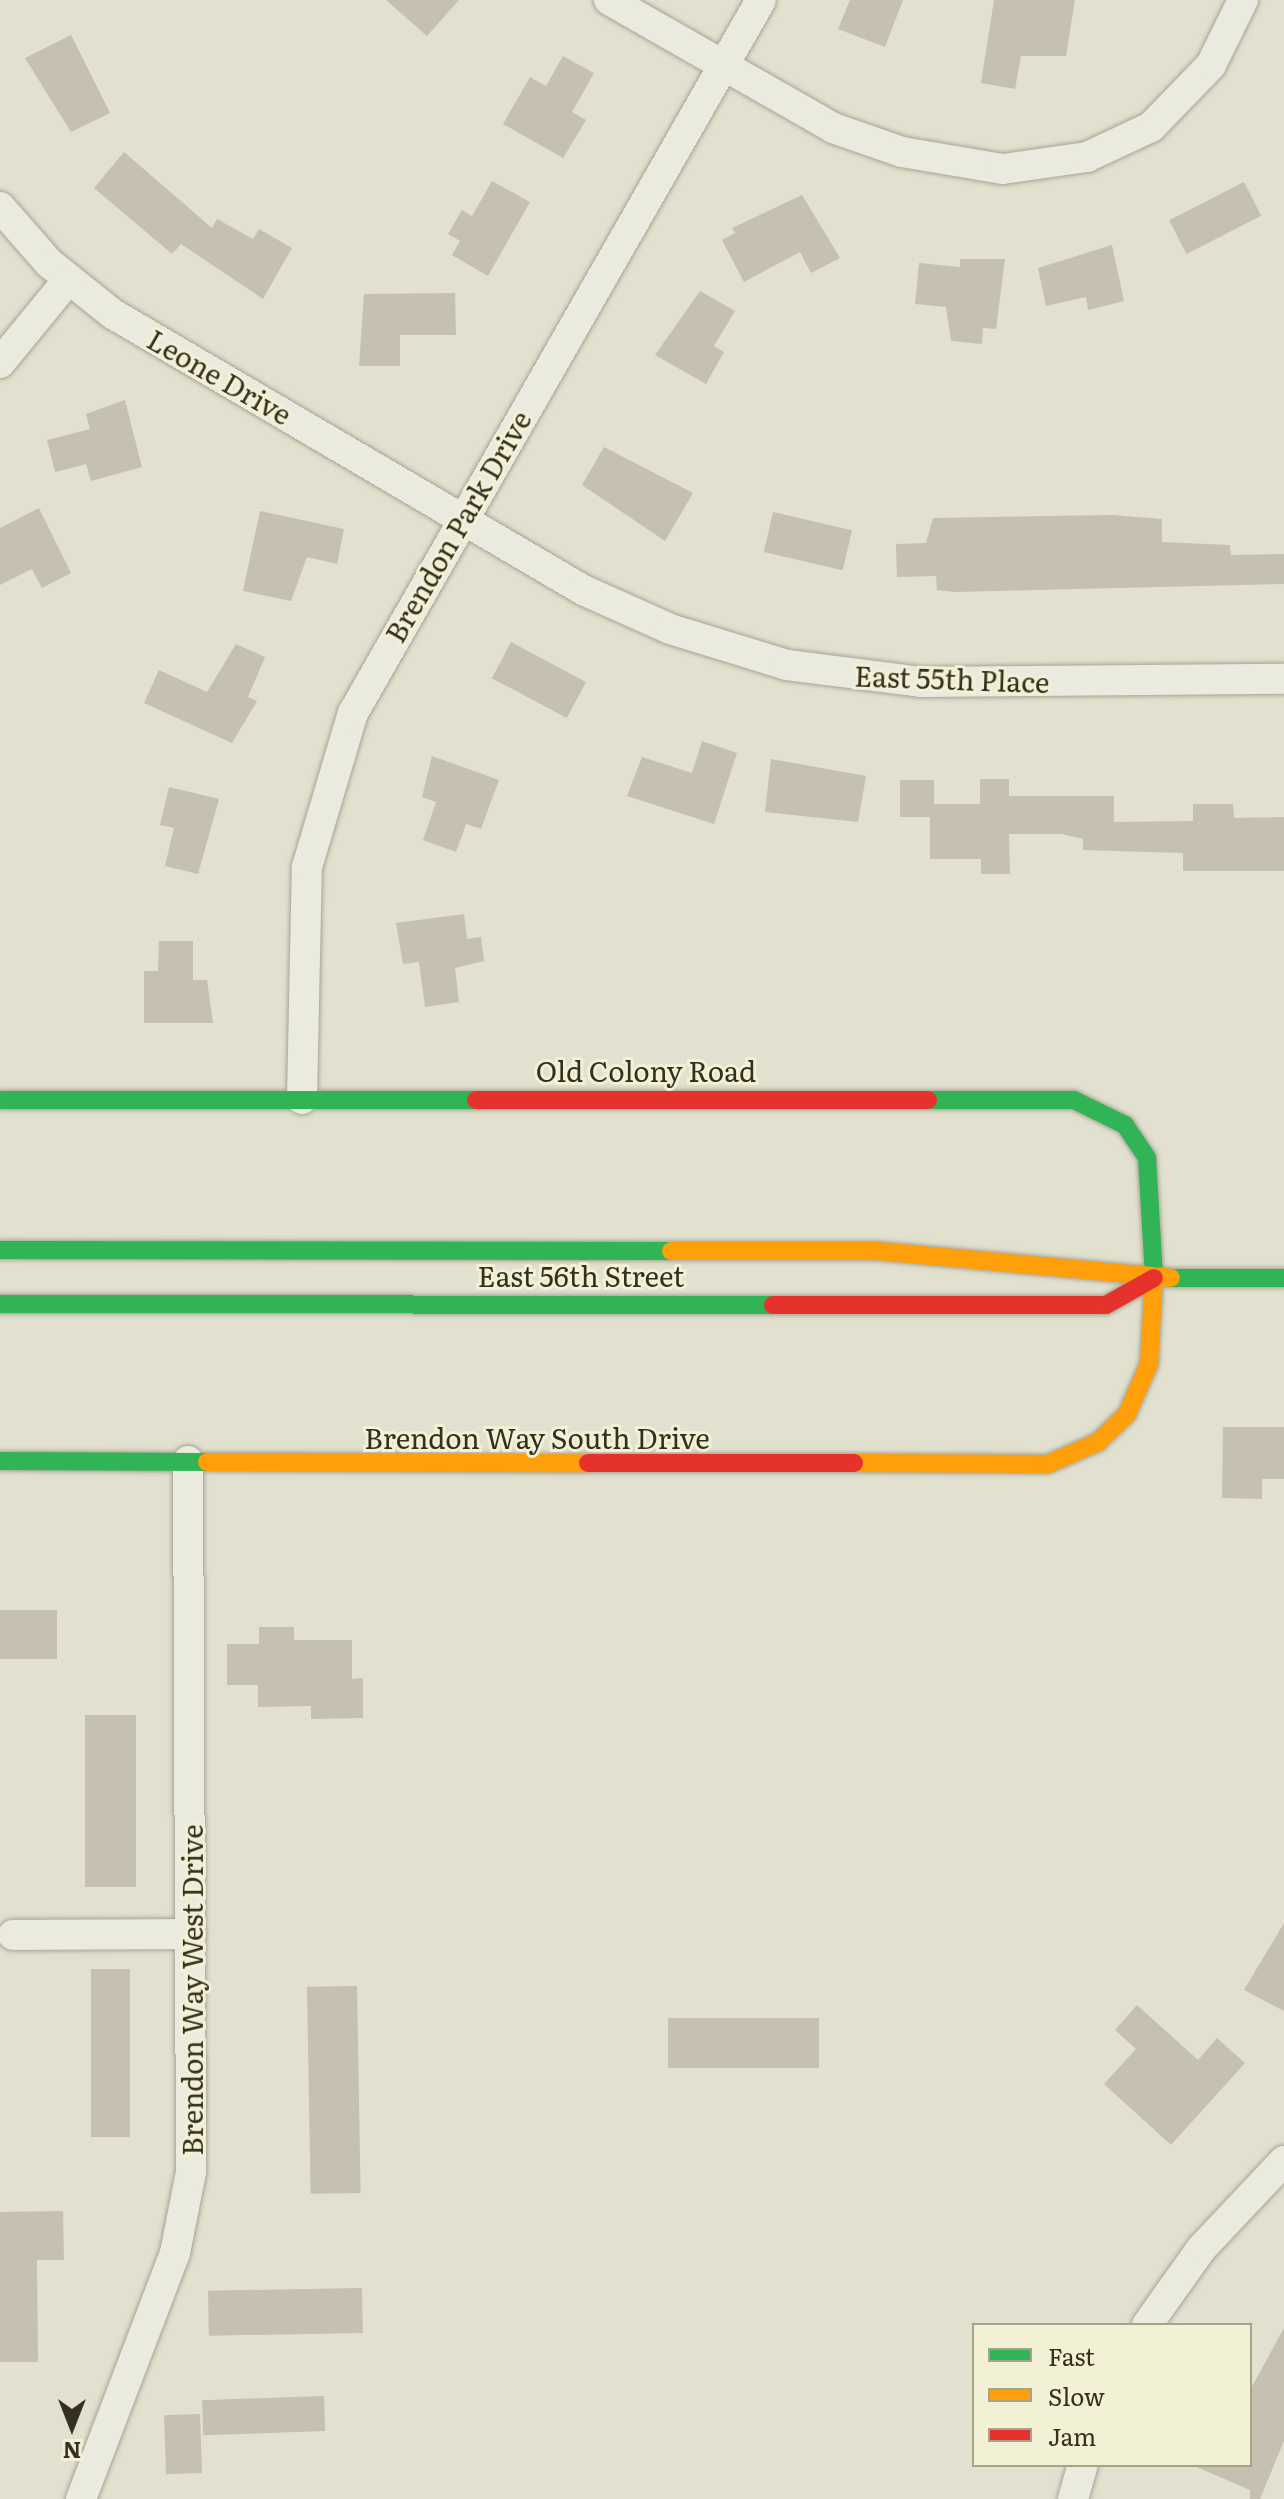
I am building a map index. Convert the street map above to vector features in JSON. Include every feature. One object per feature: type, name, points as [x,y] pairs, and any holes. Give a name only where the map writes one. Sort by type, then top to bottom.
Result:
[{"type":"street","points":[[609,0],[724,67],[860,139],[1017,169],[1087,157],[1163,118],[1219,55],[1243,0]]},
{"type":"street","name":"Brendon Park Drive","points":[[302,1099],[301,922],[318,814],[353,713],[761,0]]},
{"type":"street","name":"Leone Drive","points":[[0,207],[68,280],[150,337],[462,518]]},
{"type":"street","points":[[0,363],[68,280]]},
{"type":"street","name":"East 55th Place","points":[[462,518],[645,619],[787,665],[921,682],[1284,679]]},
{"type":"street","name":"Old Colony Road","points":[[0,1100],[1074,1100],[1125,1125],[1147,1158],[1154,1278],[1140,1390],[1118,1425],[1071,1456]]},
{"type":"street","name":"East 56th Street","points":[[0,1250],[877,1251],[1154,1278],[1284,1278]]},
{"type":"street","name":"East 56th Street","points":[[0,1304],[1106,1305],[1154,1278]]},
{"type":"street","name":"Brendon Way South Drive","points":[[0,1461],[1035,1466],[1071,1456]]},
{"type":"street","name":"Brendon Way West Drive","points":[[81,2499],[182,2226],[191,2154],[188,1461]]},
{"type":"street","points":[[13,1935],[191,1934]]},
{"type":"street","points":[[1148,2323],[1201,2249],[1284,2161]]},
{"type":"street","points":[[1073,2499],[1082,2467]]},
{"type":"building","points":[[386,0],[459,0],[427,36]]},
{"type":"building","points":[[850,0],[903,0],[885,47],[838,29]]},
{"type":"building","points":[[994,0],[1075,0],[1066,56],[1021,56],[1015,89],[981,83]]},
{"type":"building","points":[[71,35],[110,113],[71,132],[25,58]]},
{"type":"building","points":[[563,56],[594,73],[572,112],[586,120],[563,158],[503,124],[530,77],[546,86]]},
{"type":"building","points":[[124,152],[212,228],[217,219],[253,239],[259,229],[292,248],[263,299],[181,244],[172,254],[94,188]]},
{"type":"building","points":[[492,181],[530,202],[488,276],[452,255],[460,241],[448,234],[462,210],[472,216]]},
{"type":"building","points":[[1244,182],[1261,216],[1186,254],[1169,220]]},
{"type":"building","points":[[802,195],[840,258],[811,273],[800,252],[744,282],[722,240],[735,233],[732,228]]},
{"type":"building","points":[[1112,245],[1124,301],[1088,310],[1086,297],[1046,306],[1038,268]]},
{"type":"building","points":[[960,259],[1005,259],[996,329],[983,328],[982,344],[951,341],[946,307],[915,304],[919,263],[960,267]]},
{"type":"building","points":[[700,291],[735,311],[714,346],[724,352],[706,384],[655,355]]},
{"type":"building","points":[[455,293],[456,335],[400,335],[400,366],[359,366],[364,294]]},
{"type":"building","points":[[125,400],[142,467],[91,481],[86,464],[55,472],[47,440],[90,429],[86,414]]},
{"type":"building","points":[[604,447],[693,493],[665,541],[582,485]]},
{"type":"building","points":[[39,508],[71,573],[42,588],[32,569],[0,585],[0,528]]},
{"type":"building","points":[[260,511],[344,529],[337,564],[307,557],[291,601],[243,591]]},
{"type":"building","points":[[773,512],[852,530],[843,570],[764,552]]},
{"type":"building","points":[[1113,515],[1162,519],[1162,542],[1230,545],[1231,555],[1284,554],[1284,584],[955,592],[937,590],[936,576],[897,577],[896,544],[926,543],[933,518]]},
{"type":"building","points":[[511,642],[586,682],[567,718],[492,678]]},
{"type":"building","points":[[236,644],[265,657],[248,697],[257,701],[232,743],[144,703],[159,670],[207,692]]},
{"type":"building","points":[[702,741],[737,753],[714,824],[627,796],[642,757],[692,773]]},
{"type":"building","points":[[432,756],[499,780],[481,829],[466,824],[456,852],[423,840],[436,802],[422,797]]},
{"type":"building","points":[[771,759],[866,776],[858,822],[765,812]]},
{"type":"building","points":[[980,779],[1009,779],[1009,796],[1114,796],[1114,822],[1193,821],[1193,804],[1233,804],[1234,818],[1284,817],[1284,871],[1183,871],[1183,853],[1083,850],[1083,839],[1062,834],[1009,834],[1010,874],[981,874],[981,859],[930,859],[930,817],[900,817],[900,780],[934,780],[934,804],[980,804]]},
{"type":"building","points":[[169,787],[219,799],[198,874],[165,866],[174,828],[160,825]]},
{"type":"building","points":[[464,914],[467,939],[481,937],[484,961],[455,968],[459,1002],[425,1007],[419,962],[403,964],[396,923]]},
{"type":"building","points":[[159,941],[193,941],[193,980],[207,980],[213,1023],[144,1023],[144,971],[158,971]]},
{"type":"building","points":[[1223,1427],[1284,1427],[1284,1479],[1262,1479],[1262,1499],[1222,1498]]},
{"type":"building","points":[[0,1610],[57,1610],[57,1659],[0,1659]]},
{"type":"building","points":[[259,1627],[294,1627],[294,1640],[352,1640],[352,1679],[363,1678],[363,1718],[311,1719],[311,1706],[258,1707],[258,1685],[227,1685],[227,1644],[259,1644]]},
{"type":"building","points":[[85,1715],[136,1715],[136,1887],[85,1887]]},
{"type":"building","points":[[1284,1923],[1284,2011],[1244,1990]]},
{"type":"building","points":[[91,1969],[130,1969],[130,2137],[91,2137]]},
{"type":"building","points":[[357,1986],[361,2193],[311,2194],[307,1987]]},
{"type":"building","points":[[1137,2005],[1198,2060],[1217,2038],[1245,2063],[1171,2145],[1104,2084],[1136,2049],[1115,2030]]},
{"type":"building","points":[[668,2018],[819,2018],[819,2068],[668,2068]]},
{"type":"building","points":[[63,2211],[64,2260],[37,2260],[38,2362],[0,2362],[0,2212]]},
{"type":"building","points":[[362,2288],[363,2333],[209,2336],[208,2291]]},
{"type":"building","points":[[1284,2328],[1284,2441],[1260,2499],[1250,2499],[1250,2490],[1197,2467],[1252,2467],[1252,2386]]},
{"type":"building","points":[[324,2396],[325,2431],[203,2435],[202,2400]]},
{"type":"building","points":[[200,2414],[202,2473],[166,2474],[164,2415]]},
{"type":"traffic: fast","points":[[0,1100],[476,1100]]},
{"type":"traffic: fast","points":[[928,1100],[1074,1100],[1125,1125],[1147,1158],[1154,1277]]},
{"type":"traffic: fast","points":[[0,1250],[671,1251]]},
{"type":"traffic: fast","points":[[1171,1278],[1284,1278]]},
{"type":"traffic: fast","points":[[0,1304],[773,1305]]},
{"type":"traffic: fast","points":[[0,1461],[207,1462]]},
{"type":"traffic: slow","points":[[671,1251],[877,1251],[1171,1278]]},
{"type":"traffic: slow","points":[[854,1463],[1048,1464],[1098,1442],[1127,1414],[1149,1364],[1154,1277]]},
{"type":"traffic: slow","points":[[207,1462],[588,1463]]},
{"type":"traffic: jam","points":[[476,1100],[928,1100]]},
{"type":"traffic: jam","points":[[773,1305],[1106,1305],[1154,1278]]},
{"type":"traffic: jam","points":[[588,1463],[854,1463]]}]
